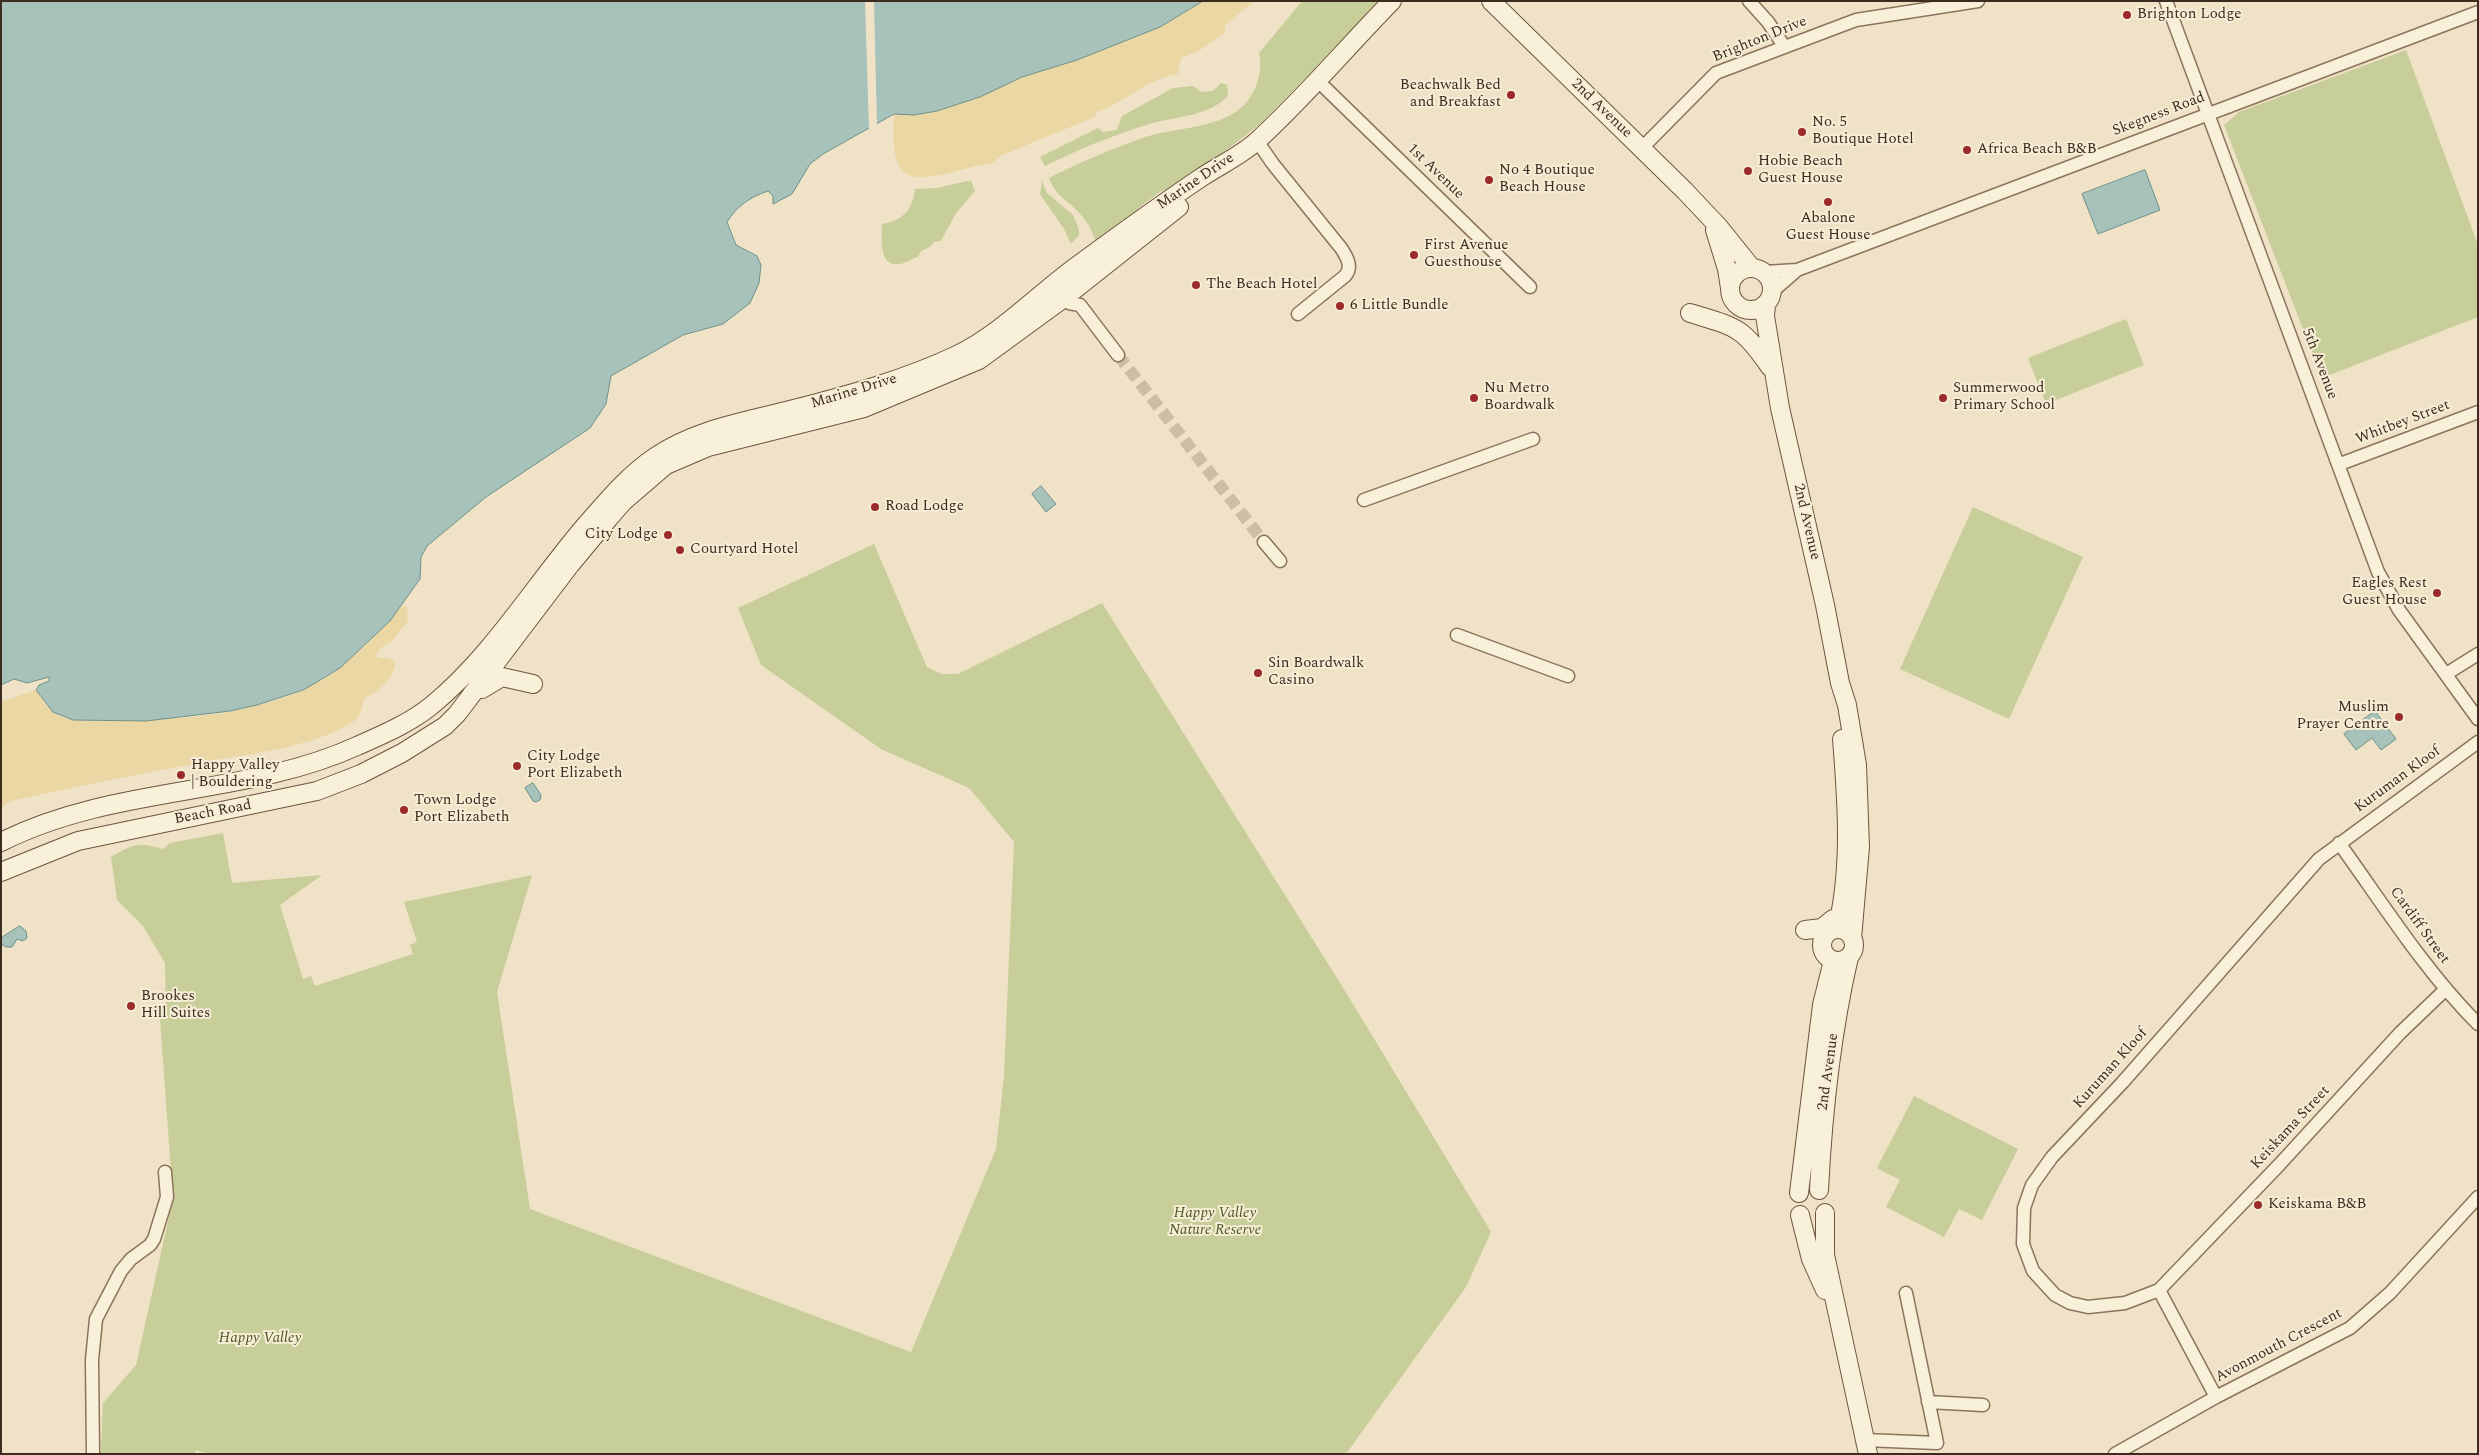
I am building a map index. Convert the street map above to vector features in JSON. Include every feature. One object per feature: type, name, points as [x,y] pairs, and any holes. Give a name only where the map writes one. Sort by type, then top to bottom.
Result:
[{"type":"main road","name":"Marine Drive","points":[[496,652],[623,502],[666,465],[708,447],[825,420],[890,399],[979,360],[1085,282],[1240,159],[1392,1]]},
{"type":"main road","name":"2nd Avenue","points":[[1491,1],[1642,148],[1758,269]]},
{"type":"main road","name":"Marine Drive","points":[[496,652],[567,547],[624,481],[657,456],[682,442],[714,429],[884,384],[966,350],[1100,249],[1218,166],[1251,146]]},
{"type":"main road","name":"2nd Avenue","points":[[1710,218],[1720,241],[1730,288]]},
{"type":"main road","points":[[1758,269],[1770,277],[1769,298],[1758,309],[1748,310],[1740,307],[1734,300],[1730,288],[1734,276],[1739,271],[1758,269]]},
{"type":"main road","name":"2nd Avenue","points":[[1769,298],[1765,316],[1772,366],[1825,605],[1840,683],[1839,706],[1860,847],[1845,933]]},
{"type":"main road","name":"2nd Avenue","points":[[1748,310],[1772,366]]},
{"type":"main road","points":[[1690,313],[1728,325],[1747,336],[1772,366]]},
{"type":"main road","name":"Beach Road","points":[[1,872],[78,841],[317,791],[361,774],[402,753],[445,726],[475,693],[496,652]]},
{"type":"main road","name":"Beach Road","points":[[1,842],[77,812],[143,797],[227,783],[309,764],[354,748],[428,708],[496,652]]},
{"type":"main road","points":[[475,693],[502,677],[533,684]]},
{"type":"main road","name":"2nd Avenue","points":[[1837,1315],[1811,1259],[1796,1204],[1799,1193],[1822,1005],[1841,959],[1854,947],[1845,933],[1842,907],[1852,786]]},
{"type":"main road","points":[[1805,930],[1822,928],[1834,917],[1838,910],[1844,880]]},
{"type":"main road","name":"2nd Avenue","points":[[1841,959],[1824,953],[1822,944],[1825,935],[1845,933]]},
{"type":"main road","name":"2nd Avenue","points":[[1841,959],[1838,1002],[1822,1113],[1820,1190],[1828,1200],[1825,1213],[1825,1255],[1866,1447]]},
{"type":"main road","points":[[1799,1193],[1811,1188],[1820,1190]]},
{"type":"main road","points":[[1800,1215],[1807,1220],[1814,1220],[1825,1213]]},
{"type":"street","points":[[1749,1],[1768,22],[1784,46]]},
{"type":"street","name":"Brighton Drive","points":[[1642,148],[1716,73],[1856,20],[1978,1]]},
{"type":"street","name":"5th Avenue","points":[[2166,1],[2384,585],[2478,719]]},
{"type":"street","name":"Skegness Road","points":[[1758,269],[1797,270],[2478,12]]},
{"type":"street","name":"1st Avenue","points":[[1317,80],[1530,287]]},
{"type":"street","points":[[1251,146],[1273,164],[1341,248],[1348,260],[1349,269],[1345,276],[1298,314]]},
{"type":"street","name":"Skegness Road","points":[[1769,298],[1797,270]]},
{"type":"street","points":[[1064,298],[1069,303],[1080,305],[1118,356]]},
{"type":"street","name":"Whitbey Street","points":[[2340,464],[2478,412]]},
{"type":"street","points":[[1364,500],[1533,439]]},
{"type":"street","points":[[1264,542],[1280,562]]},
{"type":"street","points":[[1458,635],[1568,676]]},
{"type":"street","points":[[2446,674],[2478,654]]},
{"type":"street","name":"Kuruman Kloof","points":[[2159,1290],[2125,1303],[2104,1307],[2088,1307],[2070,1303],[2055,1295],[2033,1271],[2026,1256],[2023,1232],[2027,1196],[2032,1185],[2052,1157],[2122,1083],[2313,865],[2339,843],[2478,742]]},
{"type":"street","name":"Cardiff Street","points":[[2339,843],[2446,989],[2478,1024]]},
{"type":"street","name":"Keiskama Street","points":[[2159,1290],[2279,1165],[2405,1028],[2446,989]]},
{"type":"street","points":[[93,1454],[92,1360],[96,1319],[122,1271],[131,1259],[150,1245],[154,1239],[167,1197],[165,1172]]},
{"type":"street","name":"Avonmouth Crescent","points":[[2115,1454],[2216,1397],[2316,1347],[2361,1320],[2390,1293],[2478,1197]]},
{"type":"street","points":[[2159,1290],[2216,1397]]},
{"type":"street","points":[[1866,1447],[1938,1448],[1906,1293]]},
{"type":"street","points":[[1928,1402],[1983,1405]]},
{"type":"green space","points":[[1302,1],[1382,1],[1261,123],[1185,183],[1160,192],[1141,206],[1098,249],[1086,222],[1055,190],[1049,178],[1136,140],[1159,133],[1214,122],[1234,113],[1247,102],[1256,86],[1260,70],[1259,53]]},
{"type":"green space","points":[[2406,50],[2478,245],[2478,317],[2322,378],[2224,125],[2239,112]]},
{"type":"green space","points":[[1221,83],[1227,85],[1228,96],[1212,108],[1125,132],[1045,166],[1040,157],[1098,128],[1103,132],[1117,130],[1122,116],[1173,88],[1193,86],[1201,92],[1213,91]]},
{"type":"green space","points":[[971,181],[975,191],[956,213],[941,241],[934,242],[930,247],[921,251],[918,257],[904,263],[892,264],[887,261],[884,256],[882,243],[882,224],[901,217],[909,209],[915,189],[937,188]]},
{"type":"green space","points":[[1042,181],[1047,193],[1073,215],[1079,229],[1079,235],[1071,244],[1064,229],[1040,194]]},
{"type":"green space","points":[[2126,319],[2144,365],[2046,404],[2028,358]]},
{"type":"green space","points":[[1973,507],[2083,557],[2009,719],[1900,669]]},
{"type":"green space","name":"Happy Valley Nature Reserve","points":[[874,544],[927,667],[941,674],[958,674],[1102,603],[1347,994],[1491,1232],[1466,1287],[1346,1454],[208,1454],[196,1450],[195,1454],[101,1454],[103,1403],[136,1365],[173,1199],[160,1019],[166,1010],[165,963],[143,926],[117,900],[111,857],[131,847],[147,845],[163,849],[170,843],[223,833],[232,883],[322,875],[280,905],[303,979],[311,976],[315,986],[413,954],[410,945],[417,942],[404,902],[532,875],[497,992],[530,1209],[911,1352],[996,1149],[1004,1076],[1014,842],[969,788],[881,749],[761,665],[738,608]]},
{"type":"green space","points":[[1914,1096],[2018,1149],[1982,1220],[1959,1209],[1944,1237],[1886,1207],[1900,1180],[1877,1168]]},
{"type":"sand","points":[[1203,1],[1254,1],[1224,26],[1226,32],[1200,50],[1181,58],[1178,74],[1157,80],[1117,103],[1096,112],[1095,117],[1002,155],[991,164],[978,165],[937,176],[921,177],[910,175],[902,170],[897,161],[894,149],[894,114],[914,115],[937,111],[980,97],[1022,77],[1077,60],[1160,27]]},
{"type":"sand","points":[[402,606],[407,607],[408,621],[393,640],[381,648],[376,655],[378,658],[389,658],[395,663],[392,674],[380,689],[365,698],[357,719],[338,730],[282,748],[155,771],[10,801],[1,808],[1,702],[36,690],[47,706],[58,715],[68,719],[88,721],[191,717],[243,709],[268,703],[292,694],[328,676],[362,649]]},
{"type":"water","points":[[1,1],[1203,1],[1160,27],[1077,60],[1022,77],[980,97],[937,111],[914,115],[894,114],[823,154],[810,164],[792,194],[773,204],[773,196],[768,191],[755,196],[735,211],[727,222],[736,245],[757,256],[761,265],[759,283],[750,303],[723,324],[683,335],[611,376],[606,404],[590,428],[486,497],[427,546],[421,557],[420,579],[390,621],[340,668],[303,690],[257,705],[230,711],[146,721],[73,720],[53,712],[36,690],[39,685],[49,681],[49,677],[27,683],[14,679],[1,685]]},
{"type":"water","points":[[2145,170],[2160,210],[2098,234],[2082,194]]},
{"type":"water","points":[[1041,486],[1056,504],[1046,512],[1032,494]]},
{"type":"water","points":[[2375,711],[2396,739],[2381,750],[2372,738],[2356,750],[2344,734]]},
{"type":"water","points":[[533,783],[541,795],[540,800],[536,802],[533,801],[525,788]]},
{"type":"water","points":[[20,926],[26,931],[27,938],[23,941],[17,939],[12,947],[6,947],[1,944],[1,938]]},
{"type":"pier","points":[[865,1],[874,1],[877,126],[869,131]]},
{"type":"tunnel","points":[[1118,355],[1264,542]]},
{"type":"place","name":"Brighton Lodge","points":[[2127,15]]},
{"type":"place","name":"Beachwalk Bed and Breakfast","points":[[1511,95]]},
{"type":"place","name":"No. 5 Boutique Hotel","points":[[1802,132]]},
{"type":"place","name":"Africa Beach B&B","points":[[1967,150]]},
{"type":"place","name":"Hobie Beach Guest House","points":[[1748,171]]},
{"type":"place","name":"No 4 Boutique Beach House","points":[[1489,180]]},
{"type":"place","name":"Abalone Guest House","points":[[1828,202]]},
{"type":"place","name":"First Avenue Guesthouse","points":[[1414,255]]},
{"type":"place","name":"The Beach Hotel","points":[[1196,285]]},
{"type":"place","name":"6 Little Bundle","points":[[1340,306]]},
{"type":"place","name":"Nu Metro Boardwalk","points":[[1474,398]]},
{"type":"place","name":"Summerwood Primary School","points":[[1943,398]]},
{"type":"place","name":"Road Lodge","points":[[875,507]]},
{"type":"place","name":"City Lodge","points":[[668,535]]},
{"type":"place","name":"Courtyard Hotel","points":[[680,550]]},
{"type":"place","name":"Eagles Rest Guest House","points":[[2437,593]]},
{"type":"place","name":"Sin Boardwalk Casino","points":[[1258,673]]},
{"type":"place","name":"Muslim Prayer Centre","points":[[2399,717]]},
{"type":"place","name":"City Lodge Port Elizabeth","points":[[517,766]]},
{"type":"place","name":"Happy Valley | Bouldering","points":[[181,775]]},
{"type":"place","name":"Town Lodge Port Elizabeth","points":[[404,810]]},
{"type":"place","name":"Brookes Hill Suites","points":[[131,1006]]},
{"type":"place","name":"Keiskama B&B","points":[[2258,1205]]},
{"type":"park label","name":"Happy Valley","points":[[260,1339]]}]
